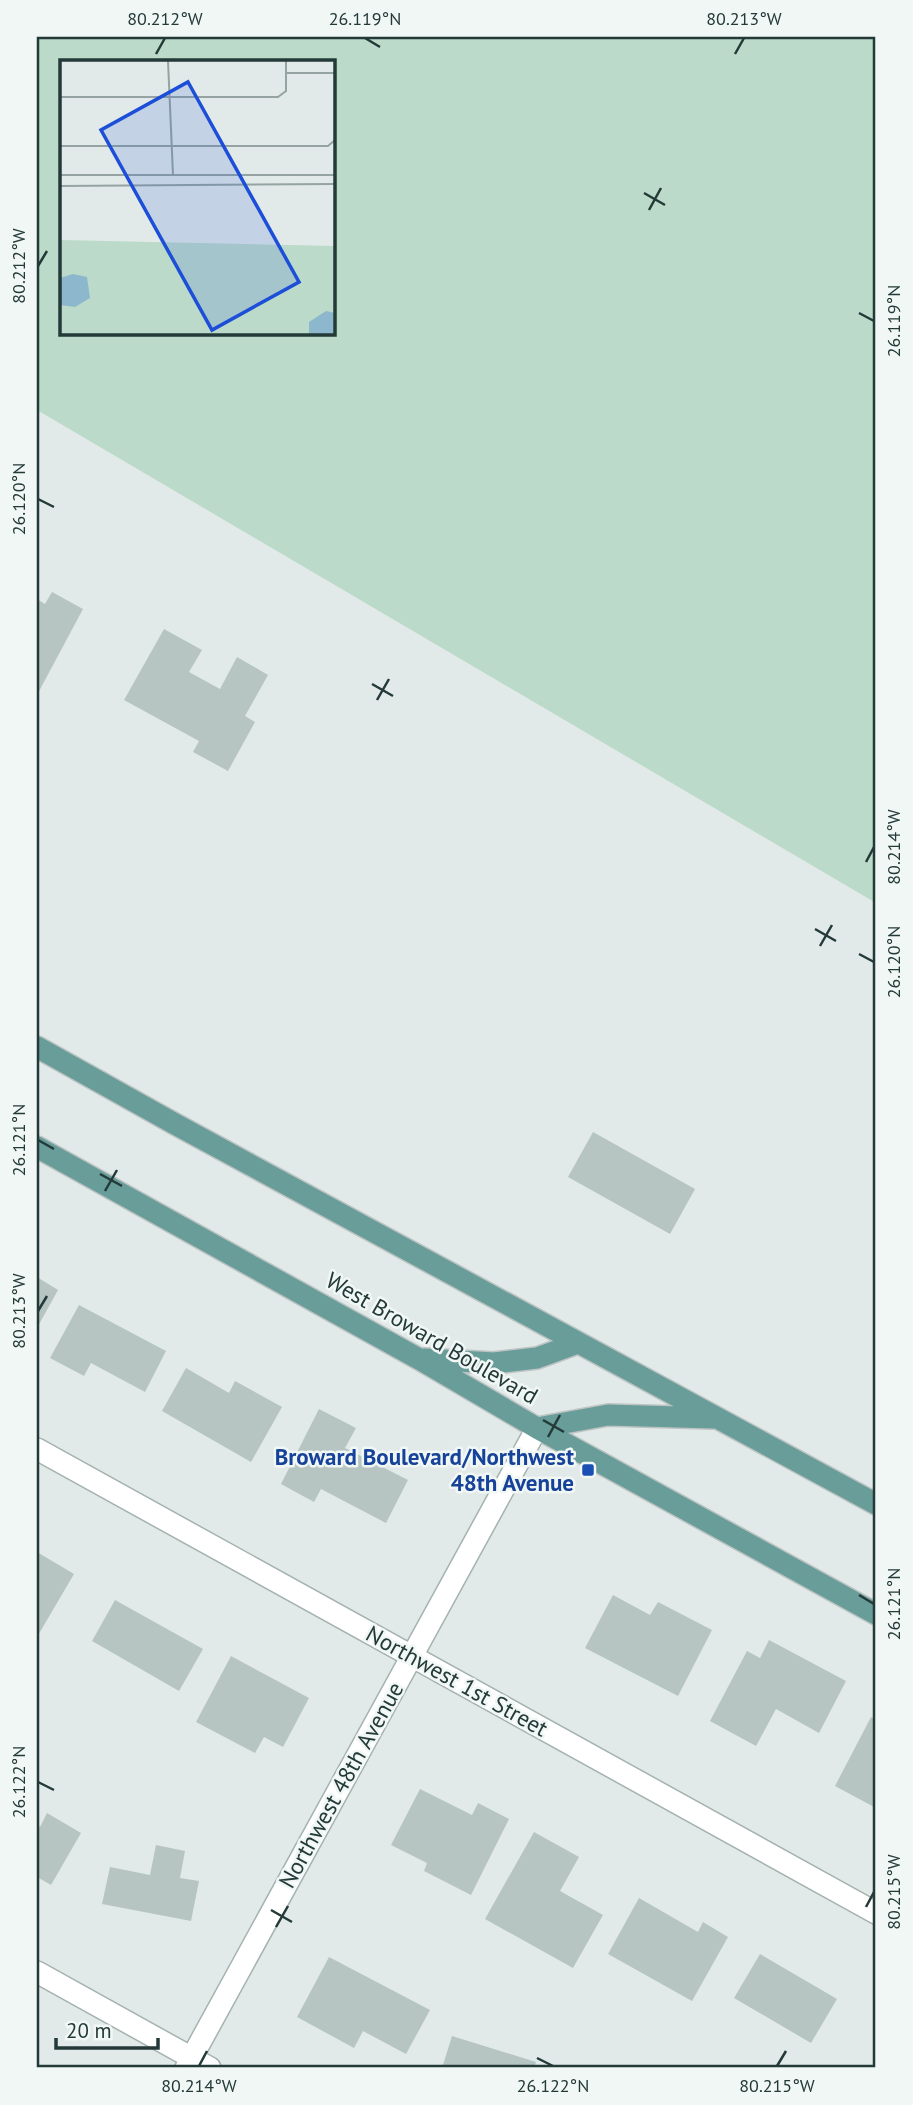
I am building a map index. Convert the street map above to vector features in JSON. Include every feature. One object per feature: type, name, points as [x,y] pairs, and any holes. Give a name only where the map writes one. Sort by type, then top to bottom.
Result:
[{"type":"main road","points":[[37,1047],[876,1504]]},
{"type":"main road","name":"West Broward Boulevard","points":[[37,1147],[419,1359],[537,1428],[876,1614]]},
{"type":"main road","points":[[419,1359],[494,1363],[537,1358],[578,1343]]},
{"type":"main road","points":[[537,1428],[608,1415],[719,1419]]},
{"type":"street","name":"Northwest 48th Avenue","points":[[196,2065],[412,1656],[537,1428]]},
{"type":"street","name":"Northwest 1st Street","points":[[37,1449],[876,1913]]},
{"type":"street","points":[[37,1972],[196,2065]]},
{"type":"green space","points":[[37,37],[876,37],[876,903],[37,410]]},
{"type":"building","points":[[52,592],[83,609],[37,695],[37,599],[45,604]]},
{"type":"building","points":[[164,629],[202,650],[189,672],[220,689],[237,657],[268,675],[245,716],[255,722],[228,771],[193,752],[199,741],[124,700]]},
{"type":"building","points":[[593,1132],[695,1189],[670,1234],[568,1177]]},
{"type":"building","points":[[37,1277],[58,1290],[37,1328]]},
{"type":"building","points":[[79,1305],[166,1351],[145,1392],[91,1363],[84,1376],[50,1358]]},
{"type":"building","points":[[186,1368],[229,1393],[235,1381],[282,1407],[251,1462],[162,1411]]},
{"type":"building","points":[[319,1409],[356,1428],[345,1448],[408,1480],[386,1523],[321,1489],[314,1502],[281,1484]]},
{"type":"building","points":[[37,1552],[74,1574],[37,1637]]},
{"type":"building","points":[[613,1595],[650,1615],[658,1602],[712,1630],[678,1696],[585,1648]]},
{"type":"building","points":[[115,1600],[203,1649],[179,1691],[92,1641]]},
{"type":"building","points":[[769,1640],[846,1681],[819,1733],[776,1709],[756,1746],[710,1721],[747,1651],[760,1658]]},
{"type":"building","points":[[231,1656],[309,1698],[283,1747],[264,1737],[255,1753],[196,1722]]},
{"type":"building","points":[[871,1717],[876,1720],[876,1808],[835,1786]]},
{"type":"building","points":[[420,1789],[472,1815],[478,1803],[509,1819],[471,1895],[424,1871],[427,1863],[391,1845]]},
{"type":"building","points":[[47,1813],[81,1833],[51,1885],[37,1877],[37,1825],[40,1827]]},
{"type":"building","points":[[534,1832],[579,1857],[560,1891],[603,1915],[573,1968],[485,1919]]},
{"type":"building","points":[[156,1845],[185,1851],[180,1878],[199,1881],[191,1921],[102,1904],[110,1867],[150,1875]]},
{"type":"building","points":[[639,1898],[698,1932],[703,1922],[728,1937],[692,2001],[608,1954]]},
{"type":"building","points":[[760,1954],[837,1999],[811,2043],[734,1998]]},
{"type":"building","points":[[329,1957],[430,2010],[406,2054],[363,2031],[354,2048],[297,2017]]},
{"type":"building","points":[[452,2036],[536,2062],[534,2068],[442,2068]]},
{"type":"place","name":"Broward Boulevard/Northwest 48th Avenue","points":[[588,1470]]}]
